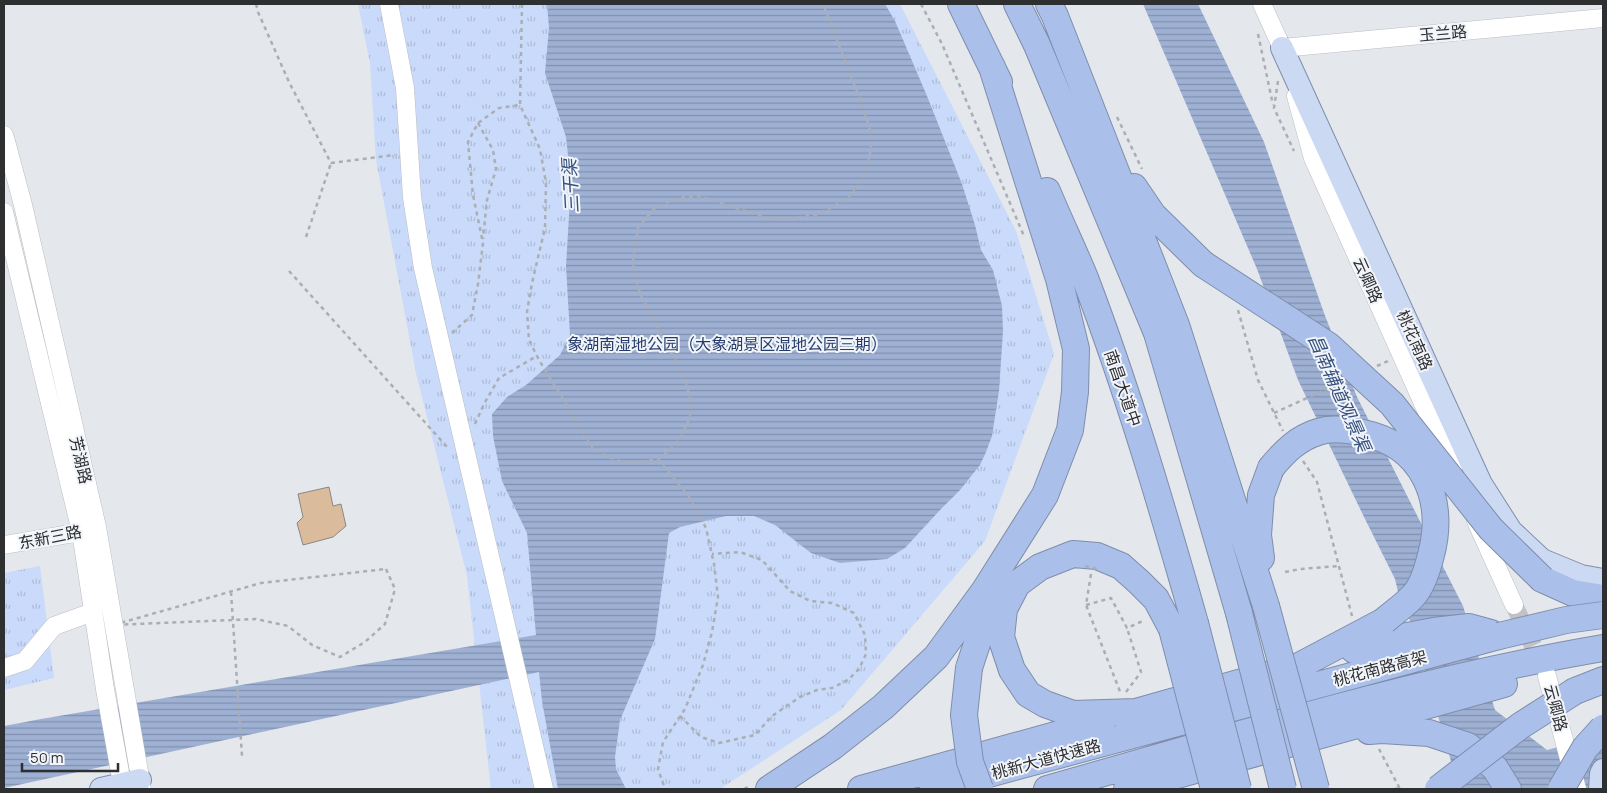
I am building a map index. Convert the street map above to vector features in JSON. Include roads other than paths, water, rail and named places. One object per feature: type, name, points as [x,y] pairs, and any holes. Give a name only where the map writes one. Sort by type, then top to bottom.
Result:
[{"type":"highway","name":"南昌大道中","points":[[961,4],[992,67],[1084,277],[1122,381],[1160,499],[1183,626],[1238,789]]},
{"type":"highway","points":[[1017,4],[1037,45],[1157,333],[1239,612],[1283,789]]},
{"type":"highway","points":[[1052,10],[1121,168],[1152,215],[1203,264],[1329,346],[1392,404],[1491,529],[1542,579],[1574,593],[1603,598]]},
{"type":"highway","points":[[1052,10],[1176,326],[1266,606],[1316,789]]},
{"type":"highway","points":[[980,789],[970,762],[964,715],[969,668],[985,619],[1008,575],[1045,495],[1070,430],[1075,392],[1076,349],[1059,279],[992,67]]},
{"type":"highway","points":[[861,789],[1394,640],[1428,569],[1435,541],[1437,516],[1432,492],[1421,468],[1404,450],[1378,436],[1348,429],[1320,431],[1298,442],[1284,453],[1271,468],[1261,495],[1258,535],[1266,606]]},
{"type":"highway","points":[[761,787],[832,747],[876,712],[936,657],[985,590],[1045,495]]},
{"type":"highway","points":[[1136,712],[1073,714],[1045,704],[1028,694],[1012,670],[1001,637],[1004,609],[1017,584],[1040,567],[1073,554],[1098,556],[1121,566],[1140,582],[1183,626],[1214,789]]},
{"type":"highway","name":"桃花南路高架","points":[[1160,728],[1394,640],[1499,636],[1566,620],[1603,615]]},
{"type":"highway","name":"桃花南路高架","points":[[1165,755],[1417,698],[1510,674],[1567,654],[1603,648]]},
{"type":"highway","points":[[1438,789],[1520,726],[1575,691],[1603,680]]},
{"type":"highway","points":[[1127,789],[1282,745],[1417,698]]},
{"type":"highway","name":"桃新大道快速路","points":[[933,789],[1160,728]]},
{"type":"highway","points":[[1561,789],[1585,748],[1603,728]]},
{"type":"highway","points":[[1282,745],[1382,730],[1429,733],[1468,746],[1495,768],[1508,789]]},
{"type":"highway","name":"桃新大道快速路","points":[[1047,789],[1165,755]]},
{"type":"main road","name":"桃花南路","points":[[1282,48],[1481,484],[1511,531],[1542,560],[1581,576],[1603,580]]},
{"type":"main road","points":[[1600,789],[1603,770]]},
{"type":"street","points":[[389,4],[405,88],[412,197],[423,268],[440,344],[457,449],[544,789]]},
{"type":"street","name":"云卿路","points":[[1262,4],[1282,48],[1313,158],[1514,605]]},
{"type":"street","name":"玉兰路","points":[[1282,48],[1603,18]]},
{"type":"street","name":"芳湖路","points":[[4,135],[25,214],[89,530],[93,612],[105,689],[127,781]]},
{"type":"street","name":"芳湖路","points":[[4,212],[113,625],[123,683],[127,781]]},
{"type":"street","name":"东新三路","points":[[4,545],[89,530]]},
{"type":"street","points":[[4,668],[25,660],[54,626],[93,612]]},
{"type":"street","name":"云卿路","points":[[1547,676],[1577,789]]},
{"type":"water","name":"象湖南湿地公园（大象湖景区湿地公园三期）","points":[[547,4],[885,4],[895,21],[962,184],[981,250],[993,270],[1002,306],[1003,331],[999,391],[992,436],[980,465],[960,490],[905,548],[887,559],[840,563],[811,553],[775,525],[754,516],[726,516],[680,527],[669,533],[655,639],[620,720],[615,757],[616,769],[626,789],[558,789],[542,701],[539,672],[4,788],[4,726],[536,635],[527,533],[502,481],[493,436],[492,414],[507,397],[526,385],[560,355],[570,335],[566,266],[571,182],[566,137],[545,73],[549,28]]},
{"type":"water","name":"昌南辅道观景渠","points":[[1143,4],[1198,4],[1264,142],[1324,313],[1357,397],[1463,606],[1495,710],[1547,750],[1603,735],[1603,788],[1459,789],[1411,622],[1402,608],[1395,579],[1298,380],[1257,269]]},
{"type":"tunnel","points":[[1514,605],[1544,669]]},
{"type":"water label","name":"三干渠","points":[[571,186]]}]
